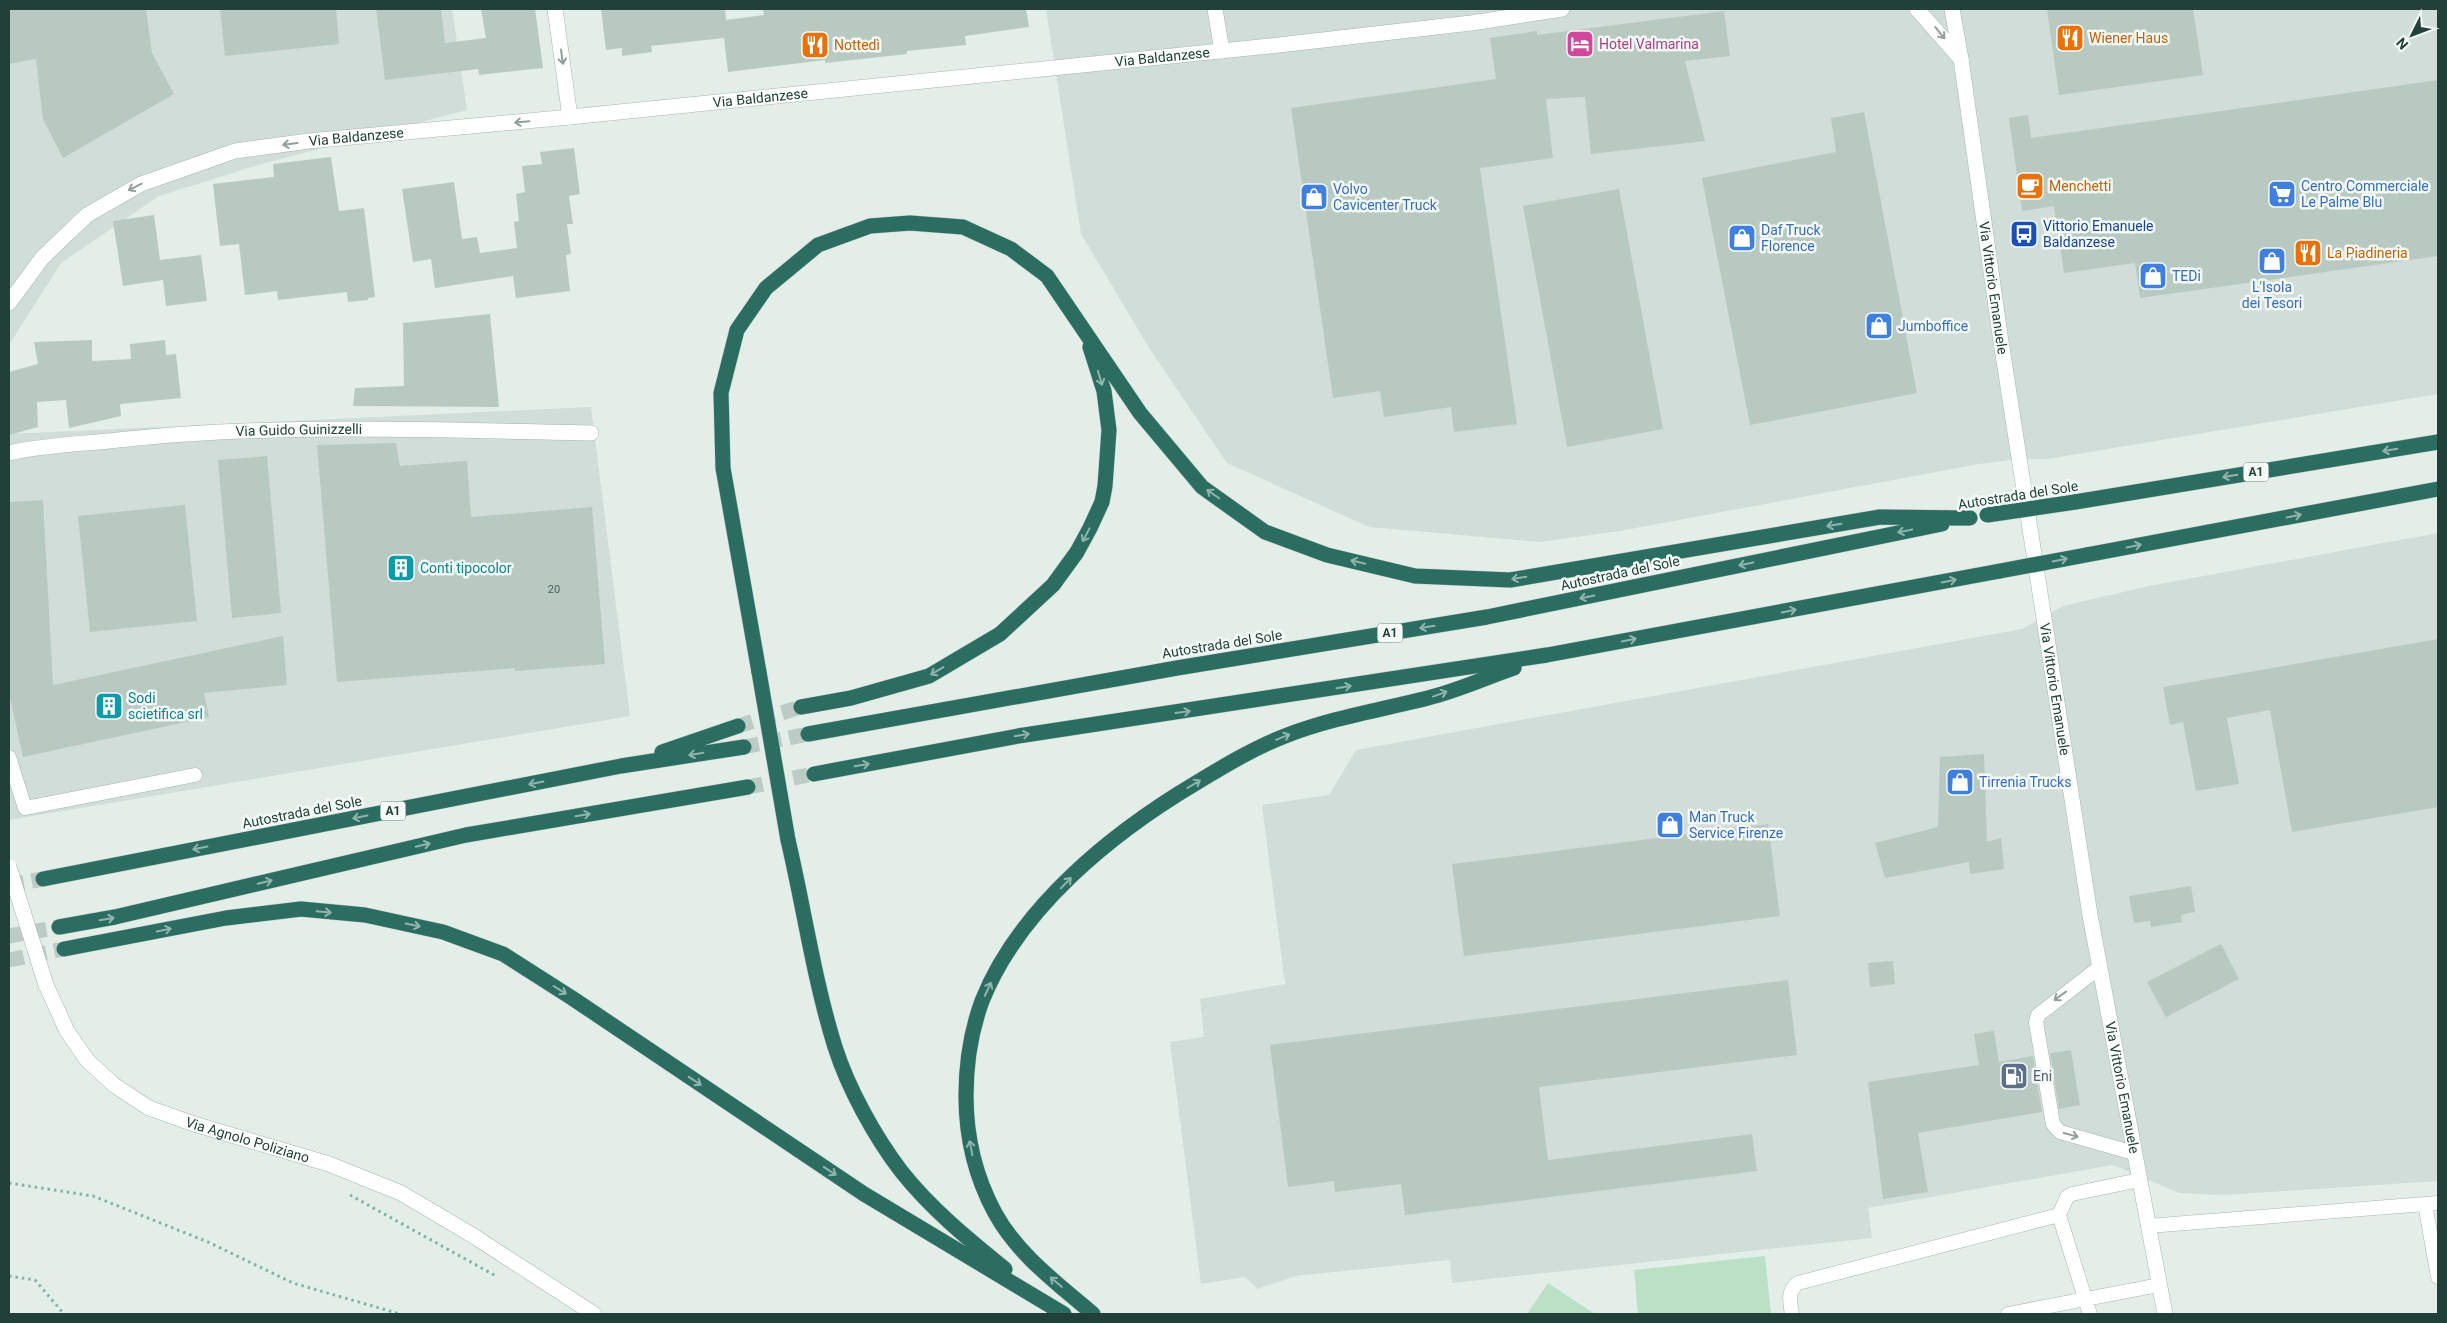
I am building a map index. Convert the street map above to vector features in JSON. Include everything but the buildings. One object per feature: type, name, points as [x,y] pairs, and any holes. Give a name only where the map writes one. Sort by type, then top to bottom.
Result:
[{"type":"highway","points":[[1050,1305],[955,1229],[900,1170],[862,1107],[836,1048],[788,840],[723,468],[721,393],[737,330],[766,288],[818,245],[870,226],[910,223],[963,227],[1011,249],[1047,276],[1140,413],[1202,487],[1265,532],[1327,555],[1415,576],[1510,580],[1880,517],[1970,518]]},
{"type":"highway","points":[[801,707],[851,698],[929,676],[1000,634],[1053,585],[1078,552],[1102,502],[1105,486],[1109,430],[1104,391],[1086,331]]},
{"type":"highway","name":"Autostrada del Sole","points":[[808,734],[1167,670],[1488,617],[1970,518],[2438,442]]},
{"type":"highway","points":[[814,774],[1018,736],[1547,656],[2438,489]]},
{"type":"highway","points":[[1093,1314],[1035,1264],[1014,1241],[996,1214],[981,1184],[971,1152],[966,1122],[968,1057],[982,1001],[998,967],[1032,919],[1069,880],[1114,838],[1152,809],[1239,758],[1285,736],[1336,720],[1431,698],[1547,656]]},
{"type":"highway","points":[[620,766],[738,726]]},
{"type":"highway","name":"Autostrada del Sole","points":[[43,879],[620,766],[744,747]]},
{"type":"highway","points":[[59,927],[115,917],[466,835],[748,787]]},
{"type":"highway","points":[[64,950],[226,918],[301,910],[365,916],[443,932],[503,954],[572,998],[864,1194],[1064,1314]]},
{"type":"street","points":[[555,9],[570,117]]},
{"type":"street","points":[[1215,9],[1222,51]]},
{"type":"street","name":"Via Baldanzese","points":[[9,303],[42,258],[87,215],[141,184],[216,156],[242,150],[309,141],[570,117],[1222,51],[1471,23],[1562,9]]},
{"type":"street","points":[[1917,9],[1961,59]]},
{"type":"street","name":"Via Vittorio Emanuele","points":[[1952,9],[1961,59],[2000,335],[2100,967],[2164,1314]]},
{"type":"street","name":"Via Vittorio Emanuele","points":[[1961,9],[1961,59]]},
{"type":"street","name":"Via Guido Guinizzelli","points":[[9,454],[141,437],[215,432],[394,429],[591,433]]},
{"type":"street","name":"Via Agnolo Poliziano","points":[[9,867],[46,985],[67,1031],[86,1060],[114,1085],[149,1108],[211,1130],[329,1164],[401,1193],[472,1235],[594,1314]]},
{"type":"lane","points":[[9,757],[25,808],[194,775]]},
{"type":"lane","points":[[2100,967],[2038,1015],[2036,1022],[2053,1124],[2060,1132],[2134,1153]]},
{"type":"lane","points":[[2090,1314],[2059,1215],[2067,1197],[2072,1194],[2139,1180]]},
{"type":"lane","points":[[2148,1226],[2432,1203],[2438,1277]]},
{"type":"lane","points":[[1792,1314],[1790,1296],[1793,1287],[1798,1283],[2059,1215]]},
{"type":"lane","points":[[2008,1314],[2159,1285]]},
{"type":"path","points":[[9,1183],[93,1196],[208,1242],[293,1283],[400,1314]]},
{"type":"path","points":[[9,1276],[35,1280],[64,1314]]},
{"type":"shaded area","points":[[9,9],[452,9],[467,110],[258,165],[159,196],[61,263],[9,345]]},
{"type":"shaded area","points":[[1046,9],[2438,9],[2438,394],[2048,459],[2019,459],[1979,464],[1620,531],[1539,542],[1369,527],[1227,463],[1151,351],[1081,234]]},
{"type":"shaded area","points":[[591,407],[630,716],[9,820],[9,434]]},
{"type":"shaded area","points":[[2438,533],[2438,1181],[2224,1195],[2179,1193],[2113,1165],[1868,1208],[1872,1238],[1452,1283],[1450,1260],[1295,1276],[1258,1289],[1245,1277],[1201,1284],[1170,1042],[1204,1037],[1200,999],[1285,984],[1262,805],[1329,795],[1356,750],[2022,629],[2063,606],[2149,586]]},
{"type":"green space","points":[[1765,1256],[1771,1314],[1638,1314],[1634,1270]]},
{"type":"green space","points":[[1548,1283],[1595,1314],[1527,1314]]},
{"type":"tunnel","points":[[738,726],[801,707]]},
{"type":"tunnel","points":[[744,747],[808,734]]},
{"type":"tunnel","points":[[748,787],[814,774]]},
{"type":"tunnel","points":[[9,885],[43,879]]},
{"type":"tunnel","points":[[9,936],[59,927]]},
{"type":"tunnel","points":[[9,960],[64,949]]},
{"type":"place","name":"Wiener Haus","points":[[2070,38]]},
{"type":"place","name":"Hotel Valmarina","points":[[1580,44]]},
{"type":"place","name":"Nottedì","points":[[815,45]]},
{"type":"place","name":"Menchetti","points":[[2030,186]]},
{"type":"place","name":"Centro Commerciale Le Palme Blu","points":[[2282,194]]},
{"type":"place","name":"Volvo Cavicenter Truck","points":[[1314,197]]},
{"type":"place","name":"Vittorio Emanuele Baldanzese","points":[[2024,234]]},
{"type":"place","name":"Daf Truck Florence","points":[[1742,238]]},
{"type":"place","name":"La Piadineria","points":[[2308,253]]},
{"type":"place","name":"L'Isola dei Tesori","points":[[2272,261]]},
{"type":"place","name":"TEDi","points":[[2153,276]]},
{"type":"place","name":"Jumboffice","points":[[1879,326]]},
{"type":"place","name":"Conti tipocolor","points":[[401,568]]},
{"type":"place","name":"Sodi scietifica srl","points":[[109,706]]},
{"type":"place","name":"Tirrenia Trucks","points":[[1960,782]]},
{"type":"place","name":"Man Truck Service Firenze","points":[[1670,825]]},
{"type":"place","name":"Eni","points":[[2014,1076]]}]
